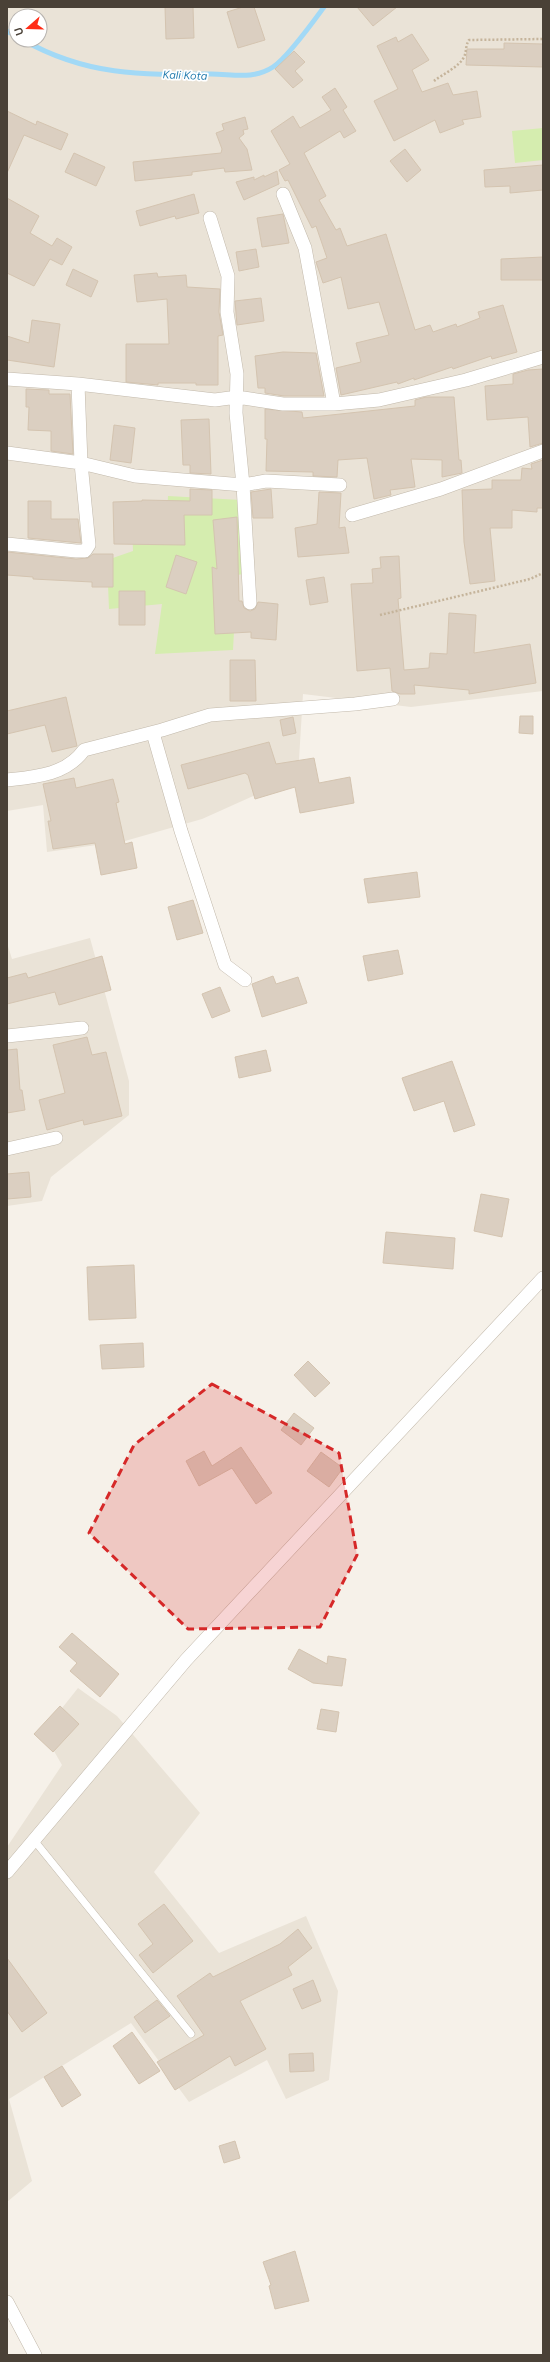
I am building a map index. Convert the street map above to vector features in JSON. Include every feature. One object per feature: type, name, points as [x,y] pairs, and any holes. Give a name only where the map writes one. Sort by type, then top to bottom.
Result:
[{"type":"street","points":[[283,194],[305,248],[334,404]]},
{"type":"street","points":[[210,218],[228,276],[227,312],[237,374],[236,413],[243,485],[250,603]]},
{"type":"street","points":[[7,379],[78,384],[215,400],[237,397],[283,404],[334,404],[386,399],[466,380],[543,357]]},
{"type":"street","points":[[7,544],[85,551],[89,544],[81,463],[78,384]]},
{"type":"street","points":[[352,515],[441,489],[543,451]]},
{"type":"street","points":[[7,453],[81,463],[135,476],[243,485],[266,481],[299,482],[311,485],[340,485]]},
{"type":"street","points":[[7,780],[47,774],[68,767],[77,760],[84,750],[153,733],[210,715],[355,704],[393,699]]},
{"type":"street","points":[[153,733],[181,831],[225,965],[245,980]]},
{"type":"street","points":[[7,1036],[82,1028]]},
{"type":"street","points":[[7,1149],[56,1138]]},
{"type":"street","points":[[7,1872],[33,1839],[186,1660],[543,1278]]},
{"type":"street","points":[[7,2302],[35,2355]]},
{"type":"lane","points":[[33,1839],[190,2034]]},
{"type":"path","points":[[434,81],[460,62],[464,56],[465,46],[469,40],[543,39]]},
{"type":"path","points":[[380,615],[530,579],[543,573]]},
{"type":"highlighted area","points":[[212,1384],[339,1453],[357,1555],[320,1627],[188,1629],[89,1533],[134,1445]]},
{"type":"shaded area","points":[[7,7],[543,7],[543,691],[411,707],[303,694],[298,776],[202,819],[125,841],[47,852],[43,805],[7,811]]},
{"type":"shaded area","points":[[90,938],[129,1081],[129,1115],[51,1177],[42,1201],[7,1206],[7,943],[12,959]]},
{"type":"shaded area","points":[[78,1688],[117,1716],[200,1813],[154,1872],[219,1953],[306,1916],[338,1991],[329,2080],[286,2099],[267,2060],[189,2102],[131,2023],[9,2099],[32,2181],[7,2202],[7,1847],[62,1765],[43,1732]]},
{"type":"green space","points":[[543,128],[543,160],[515,163],[512,131]]},
{"type":"green space","points":[[168,496],[241,500],[250,573],[237,575],[233,650],[155,654],[162,604],[109,609],[107,560],[133,551],[132,524],[167,518]]},
{"type":"building","points":[[165,7],[193,7],[194,38],[166,39]]},
{"type":"building","points":[[243,7],[254,7],[265,40],[238,48],[227,12]]},
{"type":"building","points":[[357,7],[397,7],[373,26]]},
{"type":"building","points":[[412,34],[429,60],[412,70],[422,92],[448,83],[453,95],[477,91],[481,117],[462,120],[464,124],[440,133],[435,120],[394,141],[374,101],[398,89],[377,46],[396,37],[398,42]]},
{"type":"building","points":[[504,43],[543,44],[543,67],[466,65],[467,49],[504,49]]},
{"type":"building","points":[[294,51],[305,62],[295,71],[303,80],[293,88],[275,69]]},
{"type":"building","points":[[335,88],[347,107],[343,110],[356,131],[344,138],[340,131],[304,153],[326,196],[319,200],[336,230],[340,228],[347,246],[386,234],[415,330],[430,325],[433,332],[456,324],[457,327],[480,318],[478,312],[503,305],[517,352],[492,359],[491,356],[453,369],[452,367],[398,384],[397,382],[341,395],[336,368],[361,362],[356,343],[389,335],[379,302],[348,309],[341,277],[323,283],[316,262],[327,258],[316,226],[312,228],[288,180],[285,181],[279,170],[290,164],[271,131],[293,116],[300,128],[331,110],[322,97]]},
{"type":"building","points":[[7,111],[36,125],[37,121],[68,134],[61,150],[24,135],[7,173]]},
{"type":"building","points":[[245,117],[248,129],[243,130],[244,134],[239,138],[247,149],[252,170],[225,172],[224,168],[192,172],[192,175],[135,181],[133,162],[221,153],[222,149],[216,133],[224,130],[222,124]]},
{"type":"building","points":[[405,149],[421,170],[407,182],[390,161]]},
{"type":"building","points":[[74,153],[105,167],[96,186],[65,172]]},
{"type":"building","points":[[543,165],[543,190],[510,193],[510,186],[485,187],[484,170]]},
{"type":"building","points":[[277,171],[279,184],[244,200],[236,182],[254,177],[254,180]]},
{"type":"building","points":[[194,194],[199,213],[176,219],[175,216],[140,226],[136,211]]},
{"type":"building","points":[[7,198],[39,216],[30,233],[52,246],[57,238],[72,247],[62,265],[50,259],[34,286],[7,273]]},
{"type":"building","points":[[283,214],[289,243],[262,247],[257,218]]},
{"type":"building","points":[[256,249],[259,267],[239,271],[236,252]]},
{"type":"building","points":[[543,257],[543,280],[501,280],[501,259]]},
{"type":"building","points":[[73,269],[98,281],[91,297],[66,285]]},
{"type":"building","points":[[157,273],[158,277],[186,275],[187,287],[220,289],[219,312],[223,335],[218,336],[218,385],[196,385],[196,383],[158,383],[158,385],[126,382],[126,344],[169,344],[167,299],[137,302],[134,275]]},
{"type":"building","points":[[261,298],[264,321],[237,325],[235,301]]},
{"type":"building","points":[[32,320],[60,324],[54,367],[7,360],[7,336],[29,343]]},
{"type":"building","points":[[283,352],[316,353],[324,396],[284,396],[265,393],[265,388],[258,388],[255,356]]},
{"type":"building","points":[[543,369],[543,443],[530,447],[528,417],[487,420],[485,386],[513,384],[513,374],[528,370]]},
{"type":"building","points":[[26,389],[49,390],[49,394],[70,394],[73,454],[51,451],[51,431],[28,430],[29,407],[26,407]]},
{"type":"building","points":[[426,397],[454,397],[459,460],[461,460],[462,473],[442,477],[442,460],[411,459],[415,487],[390,490],[391,495],[374,499],[367,458],[338,460],[337,477],[313,476],[313,472],[266,471],[267,439],[265,439],[265,409],[302,412],[303,418],[415,406],[415,400]]},
{"type":"building","points":[[209,419],[211,474],[190,473],[190,465],[183,465],[181,420]]},
{"type":"building","points":[[114,425],[135,428],[131,463],[110,460]]},
{"type":"building","points":[[543,460],[543,508],[537,508],[537,512],[512,510],[512,528],[490,528],[495,581],[470,584],[464,542],[462,490],[492,489],[492,480],[521,480],[522,468],[532,469],[531,464]]},
{"type":"building","points":[[190,489],[212,490],[212,515],[184,515],[185,545],[114,544],[113,502],[142,500],[190,501]]},
{"type":"building","points":[[271,489],[273,518],[253,518],[251,492]]},
{"type":"building","points":[[319,492],[341,493],[339,528],[345,527],[349,553],[298,557],[295,528],[317,524]]},
{"type":"building","points":[[28,501],[51,501],[51,519],[78,519],[81,543],[28,538]]},
{"type":"building","points":[[237,517],[239,601],[242,601],[244,608],[250,611],[255,609],[258,602],[278,604],[276,640],[251,638],[251,632],[215,634],[212,567],[217,569],[213,520]]},
{"type":"building","points":[[7,552],[76,559],[88,558],[93,554],[113,554],[113,587],[92,587],[92,582],[33,579],[33,577],[7,575]]},
{"type":"building","points":[[176,555],[197,562],[186,594],[166,587]]},
{"type":"building","points":[[399,556],[401,598],[398,599],[404,670],[429,668],[430,653],[447,654],[449,613],[476,615],[474,653],[530,644],[536,683],[469,694],[469,690],[414,685],[415,694],[400,694],[392,691],[390,668],[357,671],[351,584],[373,583],[372,569],[381,568],[380,557]]},
{"type":"building","points":[[324,577],[328,602],[310,605],[306,580]]},
{"type":"building","points":[[119,591],[145,591],[145,625],[119,625]]},
{"type":"building","points":[[230,660],[255,660],[256,701],[230,701]]},
{"type":"building","points":[[66,697],[77,746],[52,752],[45,725],[7,734],[7,711]]},
{"type":"building","points":[[520,716],[533,716],[533,734],[519,733]]},
{"type":"building","points":[[293,717],[296,733],[283,736],[280,720]]},
{"type":"building","points":[[269,742],[276,764],[314,758],[319,783],[350,777],[354,803],[300,813],[295,787],[255,799],[248,775],[245,773],[188,789],[181,765]]},
{"type":"building","points":[[74,778],[76,788],[113,779],[119,802],[116,803],[125,844],[132,842],[137,868],[101,875],[95,843],[53,849],[48,821],[51,821],[43,784]]},
{"type":"building","points":[[417,872],[420,897],[368,903],[364,879]]},
{"type":"building","points":[[193,900],[203,933],[177,940],[168,907]]},
{"type":"building","points":[[398,950],[403,974],[368,981],[363,956]]},
{"type":"building","points":[[102,956],[111,990],[59,1005],[55,992],[7,1004],[7,978],[26,973],[28,978]]},
{"type":"building","points":[[273,976],[276,984],[298,977],[307,1003],[262,1017],[252,984]]},
{"type":"building","points":[[220,987],[230,1011],[212,1018],[202,994]]},
{"type":"building","points":[[87,1037],[92,1055],[106,1052],[122,1116],[84,1125],[83,1120],[47,1130],[39,1100],[65,1093],[53,1045]]},
{"type":"building","points":[[17,1049],[20,1090],[22,1090],[25,1110],[7,1113],[7,1050]]},
{"type":"building","points":[[266,1050],[271,1071],[239,1078],[235,1057]]},
{"type":"building","points":[[452,1061],[475,1125],[454,1132],[444,1101],[414,1111],[402,1078]]},
{"type":"building","points":[[29,1172],[31,1197],[7,1199],[7,1174]]},
{"type":"building","points":[[481,1194],[509,1199],[502,1237],[474,1231]]},
{"type":"building","points":[[386,1232],[455,1238],[453,1269],[383,1263]]},
{"type":"building","points":[[134,1265],[136,1318],[89,1320],[87,1267]]},
{"type":"building","points":[[143,1343],[144,1367],[102,1369],[100,1345]]},
{"type":"building","points":[[308,1361],[330,1383],[315,1397],[294,1375]]},
{"type":"building","points":[[294,1413],[314,1428],[301,1445],[281,1430]]},
{"type":"building","points":[[241,1447],[272,1493],[256,1504],[232,1468],[199,1486],[186,1461],[204,1451],[212,1466]]},
{"type":"building","points":[[321,1452],[343,1468],[329,1487],[307,1471]]},
{"type":"building","points":[[72,1633],[119,1674],[100,1697],[70,1671],[77,1663],[59,1647]]},
{"type":"building","points":[[299,1649],[327,1664],[328,1656],[346,1659],[342,1686],[313,1683],[288,1669]]},
{"type":"building","points":[[60,1706],[79,1724],[53,1752],[34,1734]]},
{"type":"building","points":[[321,1709],[339,1712],[336,1732],[317,1729]]},
{"type":"building","points":[[164,1904],[193,1941],[153,1973],[139,1955],[153,1944],[138,1924]]},
{"type":"building","points":[[298,1929],[312,1948],[288,1967],[292,1975],[240,2001],[266,2049],[235,2066],[230,2056],[175,2090],[157,2062],[204,2035],[177,1996],[210,1973],[213,1977],[280,1944]]},
{"type":"building","points":[[7,1958],[47,2013],[22,2032],[7,2011]]},
{"type":"building","points":[[313,1980],[321,2001],[302,2009],[293,1989]]},
{"type":"building","points":[[157,2000],[170,2016],[145,2033],[134,2017]]},
{"type":"building","points":[[132,2032],[160,2071],[139,2084],[113,2046]]},
{"type":"building","points":[[313,2053],[314,2071],[290,2072],[289,2054]]},
{"type":"building","points":[[62,2066],[81,2095],[62,2107],[44,2077]]},
{"type":"building","points":[[235,2141],[240,2158],[224,2163],[219,2146]]},
{"type":"building","points":[[295,2251],[309,2301],[275,2309],[269,2286],[271,2285],[263,2262]]},
{"type":"waterway","name":"Kali Kota","points":[[39,48],[70,61],[115,71],[161,74],[258,74],[273,67],[286,56],[324,7]]}]
